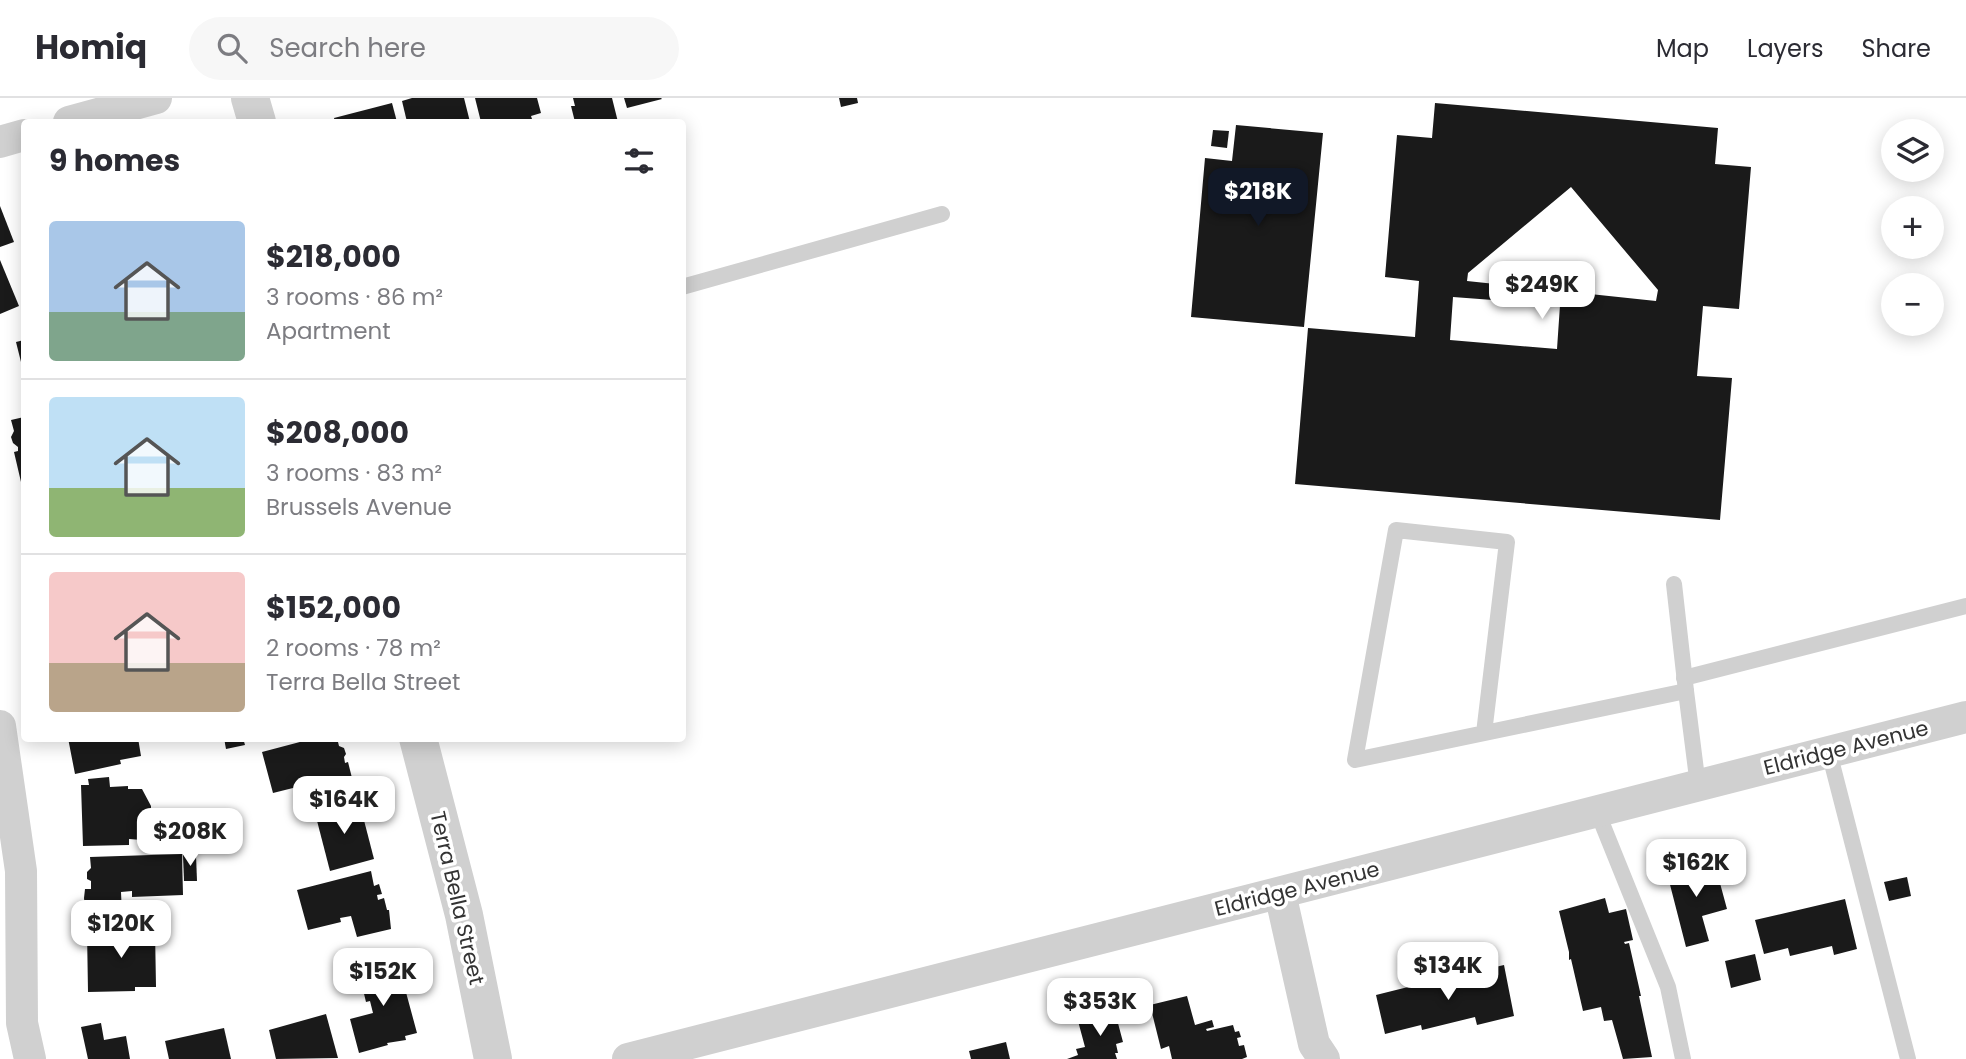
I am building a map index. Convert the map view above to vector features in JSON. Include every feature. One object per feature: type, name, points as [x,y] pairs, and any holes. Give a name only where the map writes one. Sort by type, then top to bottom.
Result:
[{"type":"street","points":[[80,119],[156,98]]},
{"type":"street","points":[[250,98],[256,119]]},
{"type":"street","points":[[0,142],[21,136]]},
{"type":"street","name":"Eldridge Avenue","points":[[628,1059],[1966,717]]},
{"type":"street","points":[[0,726],[22,1023],[30,1059]]},
{"type":"street","name":"Terra Bella Street","points":[[419,742],[464,915],[493,1059]]},
{"type":"street","points":[[1280,893],[1314,1044],[1324,1059]]},
{"type":"lane","points":[[686,286],[942,214]]},
{"type":"lane","points":[[1484,733],[1507,542],[1396,530],[1355,760],[1484,733],[1685,684],[1966,606]]},
{"type":"lane","points":[[1674,584],[1698,786]]},
{"type":"lane","points":[[1829,752],[1908,1059]]},
{"type":"lane","points":[[1597,811],[1668,987],[1683,1059]]},
{"type":"building","points":[[412,98],[464,98],[469,119],[406,119],[402,101]]},
{"type":"building","points":[[475,98],[537,98],[541,113],[531,116],[532,119],[480,119]]},
{"type":"building","points":[[573,98],[612,98],[617,119],[574,119],[571,106],[575,106]]},
{"type":"building","points":[[624,98],[661,98],[662,99],[627,108]]},
{"type":"building","points":[[839,98],[857,98],[858,103],[841,107]]},
{"type":"building","points":[[392,103],[396,119],[334,119]]},
{"type":"building","points":[[1435,103],[1718,128],[1715,164],[1751,167],[1739,309],[1703,306],[1697,376],[1732,378],[1720,520],[1295,484],[1308,328],[1415,337],[1419,281],[1385,277],[1397,135],[1432,138]],"holes":[[[1571,187],[1658,290],[1656,301],[1467,281],[1468,273]],[[1453,297],[1560,305],[1557,349],[1450,340]]]},
{"type":"building","points":[[1236,125],[1323,133],[1304,327],[1191,317],[1205,158],[1232,161]]},
{"type":"building","points":[[1213,130],[1229,131],[1227,148],[1211,146]]},
{"type":"building","points":[[0,206],[14,242],[0,247]]},
{"type":"building","points":[[0,260],[19,306],[0,314]]},
{"type":"building","points":[[21,341],[21,362],[16,342]]},
{"type":"building","points":[[21,418],[21,482],[14,452],[18,451],[18,447],[11,437],[14,431],[11,420]]},
{"type":"building","points":[[69,742],[139,742],[141,756],[120,760],[121,764],[75,774]]},
{"type":"building","points":[[225,742],[244,742],[245,745],[226,749]]},
{"type":"building","points":[[300,742],[338,742],[339,746],[344,748],[345,763],[348,762],[355,790],[321,799],[316,779],[304,782],[305,785],[273,793],[262,752]]},
{"type":"building","points":[[109,777],[110,787],[128,786],[128,789],[142,789],[151,806],[151,822],[142,840],[129,839],[129,845],[83,846],[81,785],[89,785],[88,779]]},
{"type":"building","points":[[359,801],[374,859],[330,871],[315,813]]},
{"type":"building","points":[[182,854],[183,895],[132,897],[132,891],[121,892],[122,915],[86,918],[84,898],[85,889],[91,889],[91,881],[87,879],[87,872],[91,868],[90,857]]},
{"type":"building","points":[[183,855],[196,855],[197,881],[184,881]]},
{"type":"building","points":[[1704,861],[1714,861],[1727,909],[1702,916],[1709,941],[1686,947],[1667,873]]},
{"type":"building","points":[[371,871],[374,886],[379,884],[382,894],[377,895],[378,900],[384,898],[389,910],[391,929],[357,937],[351,916],[340,918],[341,922],[308,930],[297,890]]},
{"type":"building","points":[[1907,877],[1911,896],[1889,901],[1884,882]]},
{"type":"building","points":[[1605,898],[1609,913],[1626,909],[1633,940],[1624,942],[1629,943],[1652,1057],[1623,1059],[1612,1020],[1604,1021],[1601,1007],[1583,1011],[1559,911]]},
{"type":"building","points":[[1845,899],[1857,949],[1834,955],[1832,946],[1790,956],[1788,948],[1764,954],[1755,920]]},
{"type":"building","points":[[155,930],[156,987],[135,987],[135,991],[88,992],[87,931]]},
{"type":"building","points":[[1755,954],[1761,980],[1731,988],[1725,961]]},
{"type":"building","points":[[397,959],[417,1033],[405,1036],[406,1040],[387,1043],[388,1045],[359,1053],[350,1019],[373,1013],[370,1001],[366,1002],[358,969]]},
{"type":"building","points":[[1504,965],[1514,1016],[1477,1025],[1475,1017],[1422,1030],[1421,1025],[1385,1034],[1376,995],[1432,981],[1433,988],[1463,980],[1461,975]]},
{"type":"building","points":[[1187,996],[1195,1025],[1212,1020],[1214,1027],[1206,1029],[1207,1031],[1233,1025],[1235,1032],[1239,1031],[1239,1046],[1244,1045],[1247,1057],[1172,1059],[1169,1046],[1161,1049],[1150,1005]]},
{"type":"building","points":[[1115,1012],[1123,1042],[1116,1044],[1117,1059],[1067,1059],[1078,1055],[1076,1049],[1085,1047],[1078,1021]]},
{"type":"building","points":[[326,1014],[338,1058],[276,1059],[269,1030]]},
{"type":"building","points":[[101,1023],[104,1040],[126,1036],[130,1059],[88,1059],[81,1027]]},
{"type":"building","points":[[224,1028],[231,1059],[169,1059],[165,1041]]},
{"type":"building","points":[[1006,1042],[1010,1059],[971,1059],[969,1051]]}]
